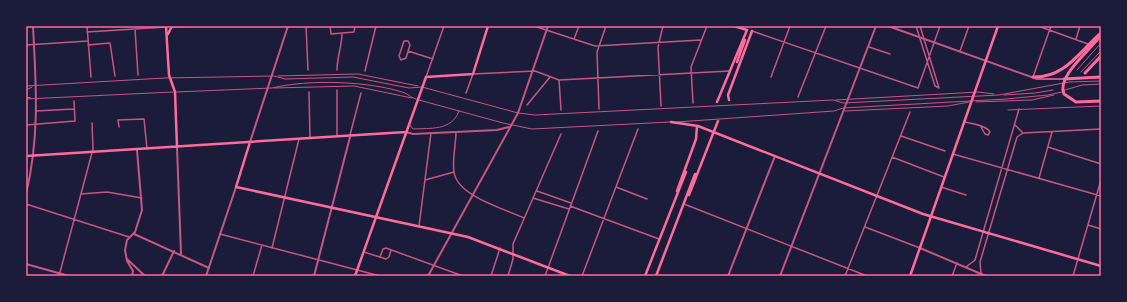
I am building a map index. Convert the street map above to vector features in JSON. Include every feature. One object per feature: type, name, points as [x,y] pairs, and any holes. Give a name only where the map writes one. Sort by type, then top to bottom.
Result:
[{"type":"highway","points":[[1033,77],[1046,77],[1063,70],[1088,44],[1101,34]]},
{"type":"highway","points":[[1101,34],[1064,81],[1063,91],[1068,98],[1076,102],[1101,101]]},
{"type":"highway","points":[[1083,72],[1101,56]]},
{"type":"highway","points":[[1064,81],[1101,77]]},
{"type":"main road","points":[[166,26],[170,78],[175,92],[177,147]]},
{"type":"main road","points":[[355,276],[418,99],[421,86],[426,77],[473,74],[488,26]]},
{"type":"main road","points":[[734,26],[747,30]]},
{"type":"main road","points":[[718,102],[749,26]]},
{"type":"main road","points":[[729,100],[728,95],[754,26]]},
{"type":"main road","points":[[910,276],[998,26]]},
{"type":"main road","points":[[167,38],[168,31],[172,27]]},
{"type":"main road","points":[[747,30],[738,62],[752,31]]},
{"type":"main road","points":[[684,204],[718,121]]},
{"type":"main road","points":[[671,122],[697,126],[714,132],[931,216],[1101,266]]},
{"type":"main road","points":[[674,201],[696,139],[697,126]]},
{"type":"main road","points":[[26,156],[350,137],[406,132]]},
{"type":"main road","points":[[250,142],[236,187],[451,234],[500,248],[570,276]]},
{"type":"main road","points":[[645,276],[686,172]]},
{"type":"main road","points":[[656,276],[695,174]]},
{"type":"street","points":[[26,194],[34,156],[36,124],[33,26]]},
{"type":"street","points":[[87,26],[91,77]]},
{"type":"street","points":[[87,32],[166,26]]},
{"type":"street","points":[[172,27],[204,26]]},
{"type":"street","points":[[250,142],[269,88],[288,26]]},
{"type":"street","points":[[306,26],[308,70]]},
{"type":"street","points":[[330,26],[330,34],[355,32],[355,26]]},
{"type":"street","points":[[365,70],[376,26]]},
{"type":"street","points":[[426,77],[444,26]]},
{"type":"street","points":[[534,26],[574,40],[598,46],[701,40]]},
{"type":"street","points":[[428,276],[518,113],[548,26]]},
{"type":"street","points":[[574,40],[579,26]]},
{"type":"street","points":[[599,109],[596,55],[606,26]]},
{"type":"street","points":[[661,106],[659,43],[663,26]]},
{"type":"street","points":[[693,103],[691,65],[707,26]]},
{"type":"street","points":[[771,77],[790,26]]},
{"type":"street","points":[[798,97],[826,26]]},
{"type":"street","points":[[780,276],[861,69],[876,26]]},
{"type":"street","points":[[888,26],[1033,77],[1044,80],[1064,81]]},
{"type":"street","points":[[916,26],[935,86],[939,88],[920,26]]},
{"type":"street","points":[[752,31],[918,88],[940,26]]},
{"type":"street","points":[[960,51],[969,26]]},
{"type":"street","points":[[1038,26],[1088,44]]},
{"type":"street","points":[[1033,77],[1051,26]]},
{"type":"street","points":[[1076,39],[1080,26]]},
{"type":"street","points":[[134,29],[138,75]]},
{"type":"street","points":[[337,70],[337,60],[342,46],[342,33]]},
{"type":"street","points":[[26,45],[88,41]]},
{"type":"street","points":[[406,41],[410,44],[408,51],[405,59],[400,59],[399,56],[403,43],[406,41]]},
{"type":"street","points":[[88,45],[110,43],[116,76]]},
{"type":"street","points":[[869,47],[890,54]]},
{"type":"street","points":[[408,51],[432,59]]},
{"type":"street","points":[[466,94],[473,74],[532,71],[559,80],[730,71]]},
{"type":"street","points":[[527,105],[551,77]]},
{"type":"street","points":[[559,80],[561,110]]},
{"type":"street","points":[[337,90],[337,137]]},
{"type":"street","points":[[309,92],[310,139]]},
{"type":"street","points":[[314,276],[361,92]]},
{"type":"street","points":[[26,125],[75,121],[74,101]]},
{"type":"street","points":[[36,111],[74,109]]},
{"type":"street","points":[[966,267],[975,260],[1019,110]]},
{"type":"street","points":[[845,276],[910,112]]},
{"type":"street","points":[[119,127],[118,120],[144,119],[147,149]]},
{"type":"street","points":[[58,276],[92,152],[92,122]]},
{"type":"street","points":[[964,122],[981,126],[989,129],[988,135],[985,134],[981,126]]},
{"type":"street","points":[[1015,125],[1023,133]]},
{"type":"street","points":[[406,132],[413,134],[497,130],[510,126]]},
{"type":"street","points":[[582,276],[638,129]]},
{"type":"street","points":[[981,274],[980,262],[1017,137],[1023,133],[1101,129]]},
{"type":"street","points":[[545,276],[598,131]]},
{"type":"street","points":[[1039,178],[1052,131]]},
{"type":"street","points":[[456,132],[454,172],[459,184],[472,195],[524,218]]},
{"type":"street","points":[[419,226],[432,133]]},
{"type":"street","points":[[508,276],[512,265],[513,244],[561,134]]},
{"type":"street","points":[[900,136],[945,151]]},
{"type":"street","points":[[272,248],[299,139]]},
{"type":"street","points":[[177,147],[181,254]]},
{"type":"street","points":[[1048,147],[1101,164]]},
{"type":"street","points":[[132,276],[133,271],[126,258],[125,246],[130,237],[134,234],[142,210],[136,150]]},
{"type":"street","points":[[953,154],[1101,196]]},
{"type":"street","points":[[728,276],[775,156]]},
{"type":"street","points":[[892,157],[945,177]]},
{"type":"street","points":[[425,180],[454,172]]},
{"type":"street","points":[[1073,276],[1101,180]]},
{"type":"street","points":[[206,276],[236,187]]},
{"type":"street","points":[[616,187],[647,199]]},
{"type":"street","points":[[941,187],[966,195]]},
{"type":"street","points":[[536,191],[571,203]]},
{"type":"street","points":[[81,194],[107,192],[142,198]]},
{"type":"street","points":[[533,198],[569,209]]},
{"type":"street","points":[[26,204],[130,237]]},
{"type":"street","points":[[684,204],[868,276]]},
{"type":"street","points":[[570,206],[659,239]]},
{"type":"street","points":[[1088,225],[1101,229]]},
{"type":"street","points":[[865,227],[986,276]]},
{"type":"street","points":[[134,234],[209,268]]},
{"type":"street","points":[[220,234],[380,276]]},
{"type":"street","points":[[253,276],[262,245]]},
{"type":"street","points":[[380,257],[384,248],[463,276]]},
{"type":"street","points":[[491,276],[500,248]]},
{"type":"street","points":[[363,252],[388,258],[391,250]]},
{"type":"street","points":[[162,276],[174,252]]},
{"type":"street","points":[[126,258],[145,276]]},
{"type":"street","points":[[26,264],[69,276]]},
{"type":"street","points":[[952,276],[956,264]]},
{"type":"lane","points":[[1077,70],[1101,43]]},
{"type":"lane","points":[[1083,72],[1101,51]]},
{"type":"lane","points":[[26,86],[170,78],[358,74],[421,86],[518,113],[543,114],[974,94],[999,95],[1035,93],[1053,90]]},
{"type":"lane","points":[[276,76],[285,79],[353,77],[408,88],[421,86]]},
{"type":"lane","points":[[999,95],[1064,81],[1101,81]]},
{"type":"lane","points":[[26,98],[272,88],[286,85],[352,83],[406,94],[413,98],[510,126],[537,129],[671,122],[845,109],[971,102],[1055,94]]},
{"type":"lane","points":[[845,109],[948,106],[962,105],[971,102],[1025,101],[1055,94],[1082,85],[1101,84]]},
{"type":"lane","points":[[26,90],[35,86]]},
{"type":"lane","points":[[1008,110],[1101,106]]},
{"type":"lane","points":[[410,120],[410,126],[413,129],[443,127],[453,122],[459,111]]}]
